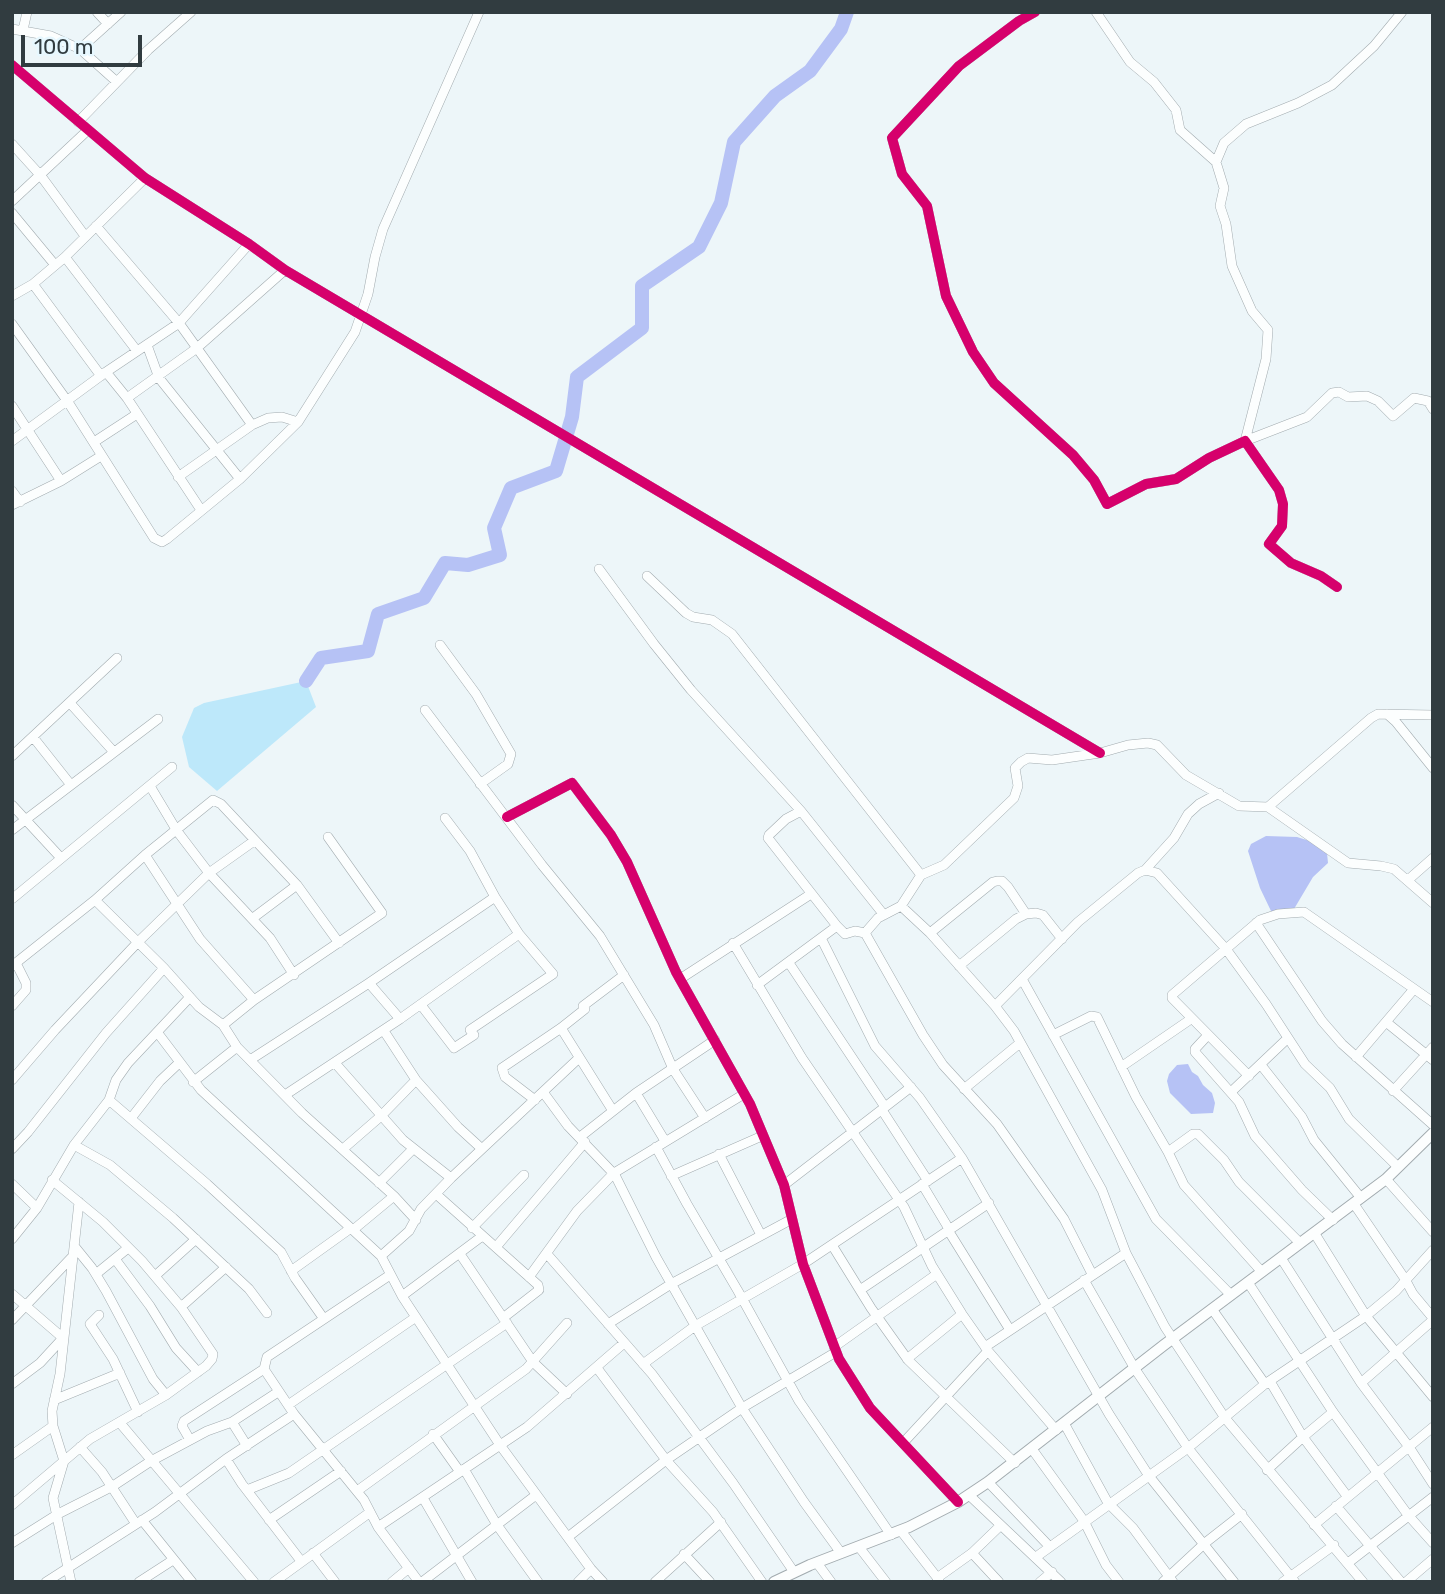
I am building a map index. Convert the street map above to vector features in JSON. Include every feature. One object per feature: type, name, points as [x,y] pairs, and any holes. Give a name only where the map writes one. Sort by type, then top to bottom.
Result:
[{"type":"street","points":[[23,30],[27,12]]},
{"type":"street","points":[[97,12],[108,24]]},
{"type":"street","points":[[80,49],[121,12]]},
{"type":"street","points":[[79,122],[148,50],[191,12]]},
{"type":"street","points":[[12,324],[68,402],[158,541],[167,539],[240,479],[298,422],[355,332],[362,317],[383,229],[479,12]]},
{"type":"street","points":[[1035,12],[959,66],[892,138],[902,174],[927,206],[946,296],[973,352],[994,383],[1073,455],[1094,480],[1107,504],[1146,484],[1176,479],[1209,458],[1307,417],[1332,393],[1339,392],[1348,397],[1367,396],[1378,401],[1393,416],[1414,398],[1428,401],[1433,409]]},
{"type":"street","points":[[1096,12],[1130,62],[1154,82],[1176,110],[1180,130],[1216,162],[1224,188],[1220,206],[1226,224],[1232,266],[1252,311],[1268,330],[1266,359],[1245,441],[1279,490],[1283,504],[1282,526],[1269,544],[1291,563],[1321,576],[1337,587]]},
{"type":"street","points":[[1216,162],[1224,143],[1246,124],[1332,85],[1374,46],[1402,12]]},
{"type":"street","points":[[12,29],[51,36],[80,49],[117,82]]},
{"type":"street","points":[[12,65],[145,178],[285,270],[1100,752]]},
{"type":"street","points":[[12,201],[88,130]]},
{"type":"street","points":[[12,144],[41,176],[85,236]]},
{"type":"street","points":[[14,292],[33,284],[65,257],[145,178]]},
{"type":"street","points":[[13,214],[55,265]]},
{"type":"street","points":[[96,226],[179,323],[252,425]]},
{"type":"street","points":[[12,441],[179,323],[249,244]]},
{"type":"street","points":[[65,257],[137,351]]},
{"type":"street","points":[[127,398],[159,378],[197,348],[285,270]]},
{"type":"street","points":[[33,284],[104,374],[127,398],[201,510]]},
{"type":"street","points":[[147,345],[159,378],[240,479]]},
{"type":"street","points":[[12,406],[61,481]]},
{"type":"street","points":[[94,442],[137,414]]},
{"type":"street","points":[[178,477],[252,425],[268,418],[282,416],[298,422]]},
{"type":"street","points":[[12,491],[16,503],[61,481],[101,456]]},
{"type":"street","points":[[598,569],[691,690],[801,811],[884,915]]},
{"type":"street","points":[[647,576],[686,613],[712,620],[732,634],[921,875]]},
{"type":"street","points":[[440,645],[476,694],[511,754],[509,764],[480,784]]},
{"type":"street","points":[[12,756],[117,658]]},
{"type":"street","points":[[70,702],[113,751]]},
{"type":"street","points":[[425,710],[542,865],[600,936],[654,1025],[673,1069],[705,1118]]},
{"type":"street","points":[[1268,807],[1378,714],[1433,715]]},
{"type":"street","points":[[1387,714],[1433,768]]},
{"type":"street","points":[[12,830],[158,719]]},
{"type":"street","points":[[33,737],[71,785]]},
{"type":"street","points":[[801,811],[786,820],[768,838],[845,934],[865,933],[884,915],[901,906],[921,875],[944,864],[1014,798],[1018,786],[1015,768],[1021,762],[1028,758],[1052,761],[1148,743],[1157,745],[1186,775],[1239,806],[1268,807],[1348,863],[1389,868],[1408,880],[1433,903]]},
{"type":"street","points":[[12,899],[172,767]]},
{"type":"street","points":[[507,817],[572,783],[603,824],[627,862],[680,979],[744,1094],[784,1185],[803,1264],[835,1349],[862,1397],[958,1502]]},
{"type":"street","points":[[150,786],[177,831],[209,873],[270,938],[294,975]]},
{"type":"street","points":[[995,1006],[1106,898],[1145,870],[1174,838],[1188,814],[1199,804],[1219,793]]},
{"type":"street","points":[[12,1006],[26,990],[26,983],[14,964],[95,900],[213,800],[221,804],[297,885],[339,943]]},
{"type":"street","points":[[12,805],[61,858]]},
{"type":"street","points":[[421,1005],[454,1048],[474,1035],[470,1030],[553,974],[519,934],[470,851],[445,818]]},
{"type":"street","points":[[223,1026],[254,1000],[382,913],[328,838]]},
{"type":"street","points":[[12,1080],[138,942],[209,873],[254,841]]},
{"type":"street","points":[[145,855],[200,939],[254,1000]]},
{"type":"street","points":[[1408,880],[1433,858]]},
{"type":"street","points":[[1145,870],[1157,873],[1226,949],[1305,1064],[1329,1088],[1349,1118],[1398,1167]]},
{"type":"street","points":[[930,933],[997,881],[1008,887],[1026,914]]},
{"type":"street","points":[[253,918],[297,885]]},
{"type":"street","points":[[680,979],[811,894]]},
{"type":"street","points":[[250,1060],[495,897]]},
{"type":"street","points":[[95,900],[190,997],[223,1026],[237,1047],[285,1095],[394,1196],[416,1220]]},
{"type":"street","points":[[901,906],[930,933],[995,1006],[1020,1043],[1102,1190],[1126,1253],[1173,1338],[1225,1418],[1363,1582]]},
{"type":"street","points":[[959,966],[1016,919],[1026,914],[1035,912],[1043,915],[1062,939]]},
{"type":"street","points":[[1249,1076],[1174,1002],[1172,995],[1256,923],[1278,914],[1304,912],[1433,1002]]},
{"type":"street","points":[[1256,923],[1322,1021],[1356,1057],[1433,1125]]},
{"type":"street","points":[[757,985],[837,926]]},
{"type":"street","points":[[865,933],[943,1065],[997,1124],[1064,1219],[1088,1277],[1135,1369],[1188,1448],[1242,1514],[1289,1580],[1334,1545]]},
{"type":"street","points":[[285,1095],[384,1031],[519,934]]},
{"type":"street","points":[[821,938],[875,1046],[911,1087],[962,1158],[1098,1396],[1149,1476],[1234,1582]]},
{"type":"street","points":[[733,943],[802,1058],[898,1199],[937,1274],[962,1314],[986,1349],[1060,1426],[1108,1503],[1133,1528],[1168,1580],[1205,1543],[1242,1514]]},
{"type":"street","points":[[789,962],[884,1108],[948,1229],[1010,1330]]},
{"type":"street","points":[[12,1149],[164,968]]},
{"type":"street","points":[[535,1100],[505,1077],[502,1068],[561,1028],[624,975]]},
{"type":"street","points":[[1022,979],[1156,1219],[1231,1295]]},
{"type":"street","points":[[369,983],[400,1019]]},
{"type":"street","points":[[1356,1057],[1414,989]]},
{"type":"street","points":[[12,1239],[37,1208],[74,1145],[109,1100],[116,1080],[128,1063],[190,997]]},
{"type":"street","points":[[1053,1035],[1091,1016],[1097,1017],[1184,1185],[1262,1272]]},
{"type":"street","points":[[1121,1067],[1191,1019]]},
{"type":"street","points":[[1386,1022],[1430,1054],[1393,1091]]},
{"type":"street","points":[[561,1028],[613,1111]]},
{"type":"street","points":[[384,1031],[416,1080],[458,1127],[482,1149]]},
{"type":"street","points":[[157,1032],[193,1082],[381,1256],[402,1296],[500,1445],[603,1582]]},
{"type":"street","points":[[1208,1035],[1195,1052],[1239,1102],[1255,1136],[1302,1190],[1333,1220]]},
{"type":"street","points":[[1231,1092],[1288,1038]]},
{"type":"street","points":[[496,1247],[582,1139],[636,1093],[715,1040]]},
{"type":"street","points":[[964,1089],[1020,1043]]},
{"type":"street","points":[[193,1082],[237,1047]]},
{"type":"street","points":[[381,1256],[409,1231],[421,1209],[451,1178],[579,1058]]},
{"type":"street","points":[[132,1117],[151,1090],[179,1063]]},
{"type":"street","points":[[335,1063],[413,1149],[451,1178]]},
{"type":"street","points":[[1261,1065],[1302,1117],[1413,1294],[1432,1317],[1361,1383]]},
{"type":"street","points":[[343,1149],[381,1116],[416,1080]]},
{"type":"street","points":[[784,1185],[911,1087]]},
{"type":"street","points":[[543,1092],[568,1126],[614,1172],[671,1284],[742,1408],[841,1553]]},
{"type":"street","points":[[636,1093],[661,1144],[671,1176],[805,1412],[896,1533],[939,1580],[1000,1526]]},
{"type":"street","points":[[529,1277],[577,1211],[614,1172],[744,1094]]},
{"type":"street","points":[[109,1100],[132,1117],[281,1252],[324,1319]]},
{"type":"street","points":[[774,1582],[896,1533],[958,1502],[988,1482],[1173,1338],[1386,1180],[1433,1133]]},
{"type":"street","points":[[1168,1152],[1198,1134],[1224,1160],[1239,1182],[1300,1243]]},
{"type":"street","points":[[671,1176],[762,1136]]},
{"type":"street","points":[[74,1145],[110,1165],[197,1239],[249,1289],[267,1313]]},
{"type":"street","points":[[379,1183],[413,1149]]},
{"type":"street","points":[[719,1154],[761,1235]]},
{"type":"street","points":[[643,1364],[695,1326],[803,1264],[962,1158]]},
{"type":"street","points":[[472,1228],[524,1175]]},
{"type":"street","points":[[12,1505],[80,1447],[166,1395],[198,1372],[212,1359],[213,1353],[181,1307],[155,1276],[79,1202],[52,1180]]},
{"type":"street","points":[[1386,1180],[1433,1232]]},
{"type":"street","points":[[12,1184],[37,1208]]},
{"type":"street","points":[[247,1490],[278,1479],[324,1448],[505,1321],[539,1290],[538,1285],[481,1237],[436,1194]]},
{"type":"street","points":[[291,1271],[394,1196]]},
{"type":"street","points":[[71,1582],[54,1492],[64,1461],[53,1426],[52,1411],[60,1374],[79,1202]]},
{"type":"street","points":[[860,1290],[989,1203]]},
{"type":"street","points":[[608,1324],[671,1284],[792,1219]]},
{"type":"street","points":[[1315,1234],[1366,1316],[1433,1397]]},
{"type":"street","points":[[402,1296],[481,1237]]},
{"type":"street","points":[[155,1276],[197,1239]]},
{"type":"street","points":[[832,1245],[877,1318],[907,1359],[1015,1463]]},
{"type":"street","points":[[96,1274],[128,1248]]},
{"type":"street","points":[[1036,1557],[1188,1448],[1265,1384],[1366,1316],[1396,1291],[1433,1250]]},
{"type":"street","points":[[73,1252],[96,1274],[153,1379],[166,1395]]},
{"type":"street","points":[[12,1320],[73,1252]]},
{"type":"street","points":[[903,1443],[986,1349],[1126,1253]]},
{"type":"street","points":[[460,1254],[533,1362],[568,1394]]},
{"type":"street","points":[[547,1254],[643,1364],[736,1487],[794,1572]]},
{"type":"street","points":[[1281,1258],[1361,1383],[1433,1484]]},
{"type":"street","points":[[115,1259],[150,1306],[172,1343],[198,1372]]},
{"type":"street","points":[[181,1307],[226,1267]]},
{"type":"street","points":[[568,1536],[666,1460],[835,1349],[937,1274]]},
{"type":"street","points":[[390,1275],[267,1356],[264,1368],[278,1392],[365,1500],[369,1513],[420,1582],[536,1495]]},
{"type":"street","points":[[1248,1284],[1332,1412],[1408,1515],[1433,1543]]},
{"type":"street","points":[[12,1294],[63,1338]]},
{"type":"street","points":[[1212,1309],[1265,1384]]},
{"type":"street","points":[[907,1359],[962,1314]]},
{"type":"street","points":[[99,1315],[90,1324],[120,1373],[138,1412]]},
{"type":"street","points":[[288,1405],[416,1317]]},
{"type":"street","points":[[357,1491],[533,1362],[567,1323]]},
{"type":"street","points":[[12,1384],[40,1363],[63,1338]]},
{"type":"street","points":[[379,1527],[500,1445],[568,1394],[624,1342]]},
{"type":"street","points":[[190,1440],[182,1426],[184,1421],[264,1368]]},
{"type":"street","points":[[597,1368],[666,1460],[720,1522],[762,1582]]},
{"type":"street","points":[[54,1400],[120,1373]]},
{"type":"street","points":[[1265,1384],[1271,1382],[1303,1437],[1348,1496]]},
{"type":"street","points":[[12,1543],[58,1514],[113,1486],[151,1461],[207,1431],[232,1422],[278,1392]]},
{"type":"street","points":[[1267,1470],[1332,1412]]},
{"type":"street","points":[[46,1582],[139,1522],[294,1414]]},
{"type":"street","points":[[232,1422],[247,1446]]},
{"type":"street","points":[[120,1423],[254,1582]]},
{"type":"street","points":[[12,1455],[53,1426]]},
{"type":"street","points":[[1314,1525],[1433,1427]]},
{"type":"street","points":[[433,1434],[462,1471],[538,1582]]},
{"type":"street","points":[[80,1447],[139,1522],[192,1582]]},
{"type":"street","points":[[1032,1449],[1084,1521],[1106,1565],[1119,1582]]},
{"type":"street","points":[[226,1459],[301,1561]]},
{"type":"street","points":[[269,1520],[341,1471]]},
{"type":"street","points":[[988,1482],[1049,1546]]},
{"type":"street","points":[[969,1494],[1061,1582]]},
{"type":"street","points":[[1348,1563],[1433,1497]]},
{"type":"street","points":[[423,1498],[472,1582]]},
{"type":"street","points":[[1336,1506],[1403,1582],[1433,1559]]},
{"type":"street","points":[[274,1582],[369,1513]]},
{"type":"street","points":[[655,1582],[720,1522]]},
{"type":"street","points":[[859,1547],[886,1582]]},
{"type":"street","points":[[313,1553],[335,1582]]},
{"type":"street","points":[[972,1553],[999,1582]]},
{"type":"street","points":[[684,1554],[710,1582]]},
{"type":"street","points":[[139,1582],[173,1560]]},
{"type":"street","points":[[817,1563],[831,1582]]},
{"type":"street","points":[[392,1582],[409,1568]]},
{"type":"street","points":[[578,1582],[591,1569]]},
{"type":"street","points":[[1040,1582],[1052,1572]]},
{"type":"shaded area","points":[[306,681],[316,707],[217,791],[189,767],[182,737],[194,708],[204,703]]},
{"type":"shaded area","points":[[1266,836],[1297,837],[1313,842],[1327,853],[1328,863],[1313,877],[1294,909],[1271,911],[1260,888],[1248,851],[1251,844]]},
{"type":"shaded area","points":[[1188,1064],[1212,1093],[1215,1103],[1213,1113],[1191,1114],[1170,1093],[1167,1081],[1169,1074],[1177,1065]]},
{"type":"waterway","points":[[306,681],[321,658],[368,651],[378,614],[424,598],[445,563],[468,565],[500,555],[494,528],[511,488],[556,471],[572,417],[577,377],[642,328],[642,286],[699,247],[721,203],[734,142],[775,96],[810,71],[841,29],[847,12]]},
{"type":"cycle path","points":[[1035,12],[959,66],[892,138],[902,174],[927,206],[946,296],[973,352],[994,383],[1073,455],[1094,480],[1107,504],[1146,484],[1176,479],[1209,458],[1245,441],[1279,490],[1283,504],[1282,526],[1269,544],[1291,563],[1321,576],[1337,587]]},
{"type":"cycle path","points":[[12,65],[145,178],[285,270],[1100,753]]},
{"type":"cycle path","points":[[507,817],[572,783],[611,835],[627,862],[676,972],[750,1104],[784,1185],[803,1264],[839,1359],[870,1408],[958,1502]]}]
